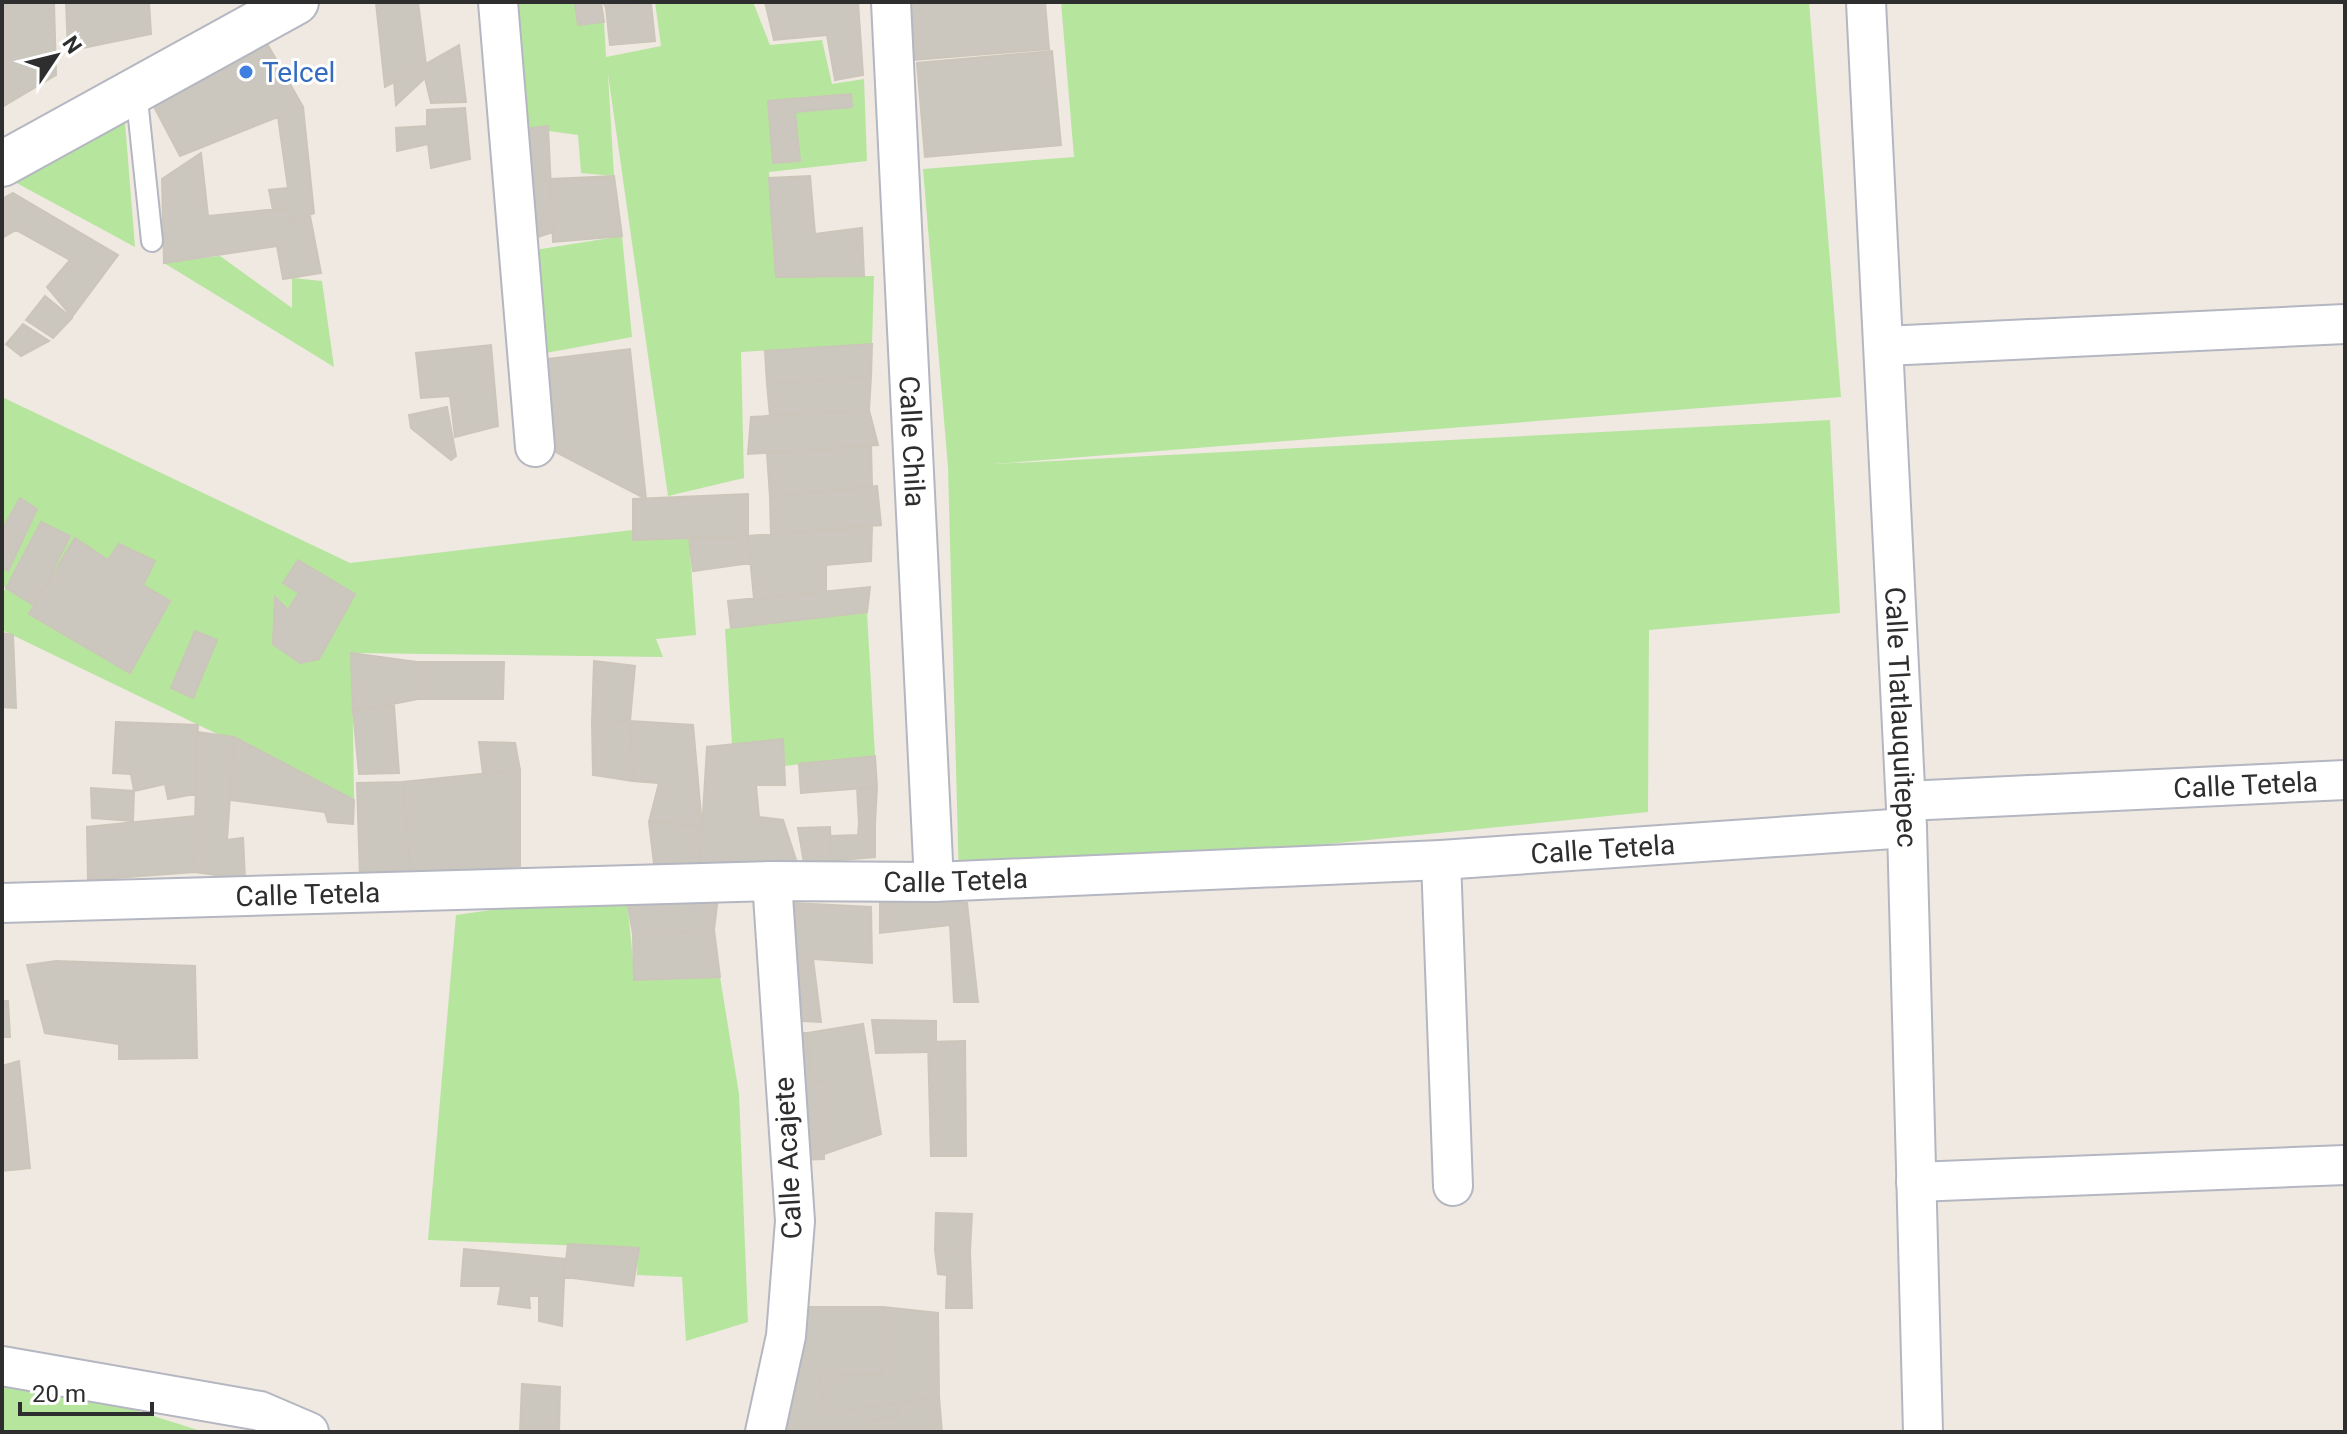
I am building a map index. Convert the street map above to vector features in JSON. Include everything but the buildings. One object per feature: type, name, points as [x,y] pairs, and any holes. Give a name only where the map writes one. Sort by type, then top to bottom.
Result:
[{"type":"main road","points":[[2,164],[293,3]]},
{"type":"street","points":[[498,2],[535,447]]},
{"type":"street","name":"Calle Chila","points":[[891,2],[934,882]]},
{"type":"street","name":"Calle Tlatlauquitepec","points":[[1866,2],[1906,815],[1923,1432]]},
{"type":"street","points":[[1885,346],[2345,324]]},
{"type":"street","name":"Calle Tetela","points":[[2,903],[772,881],[934,882],[1441,860],[1906,815],[2345,780]]},
{"type":"street","points":[[1441,860],[1453,1186]]},
{"type":"street","name":"Calle Acajete","points":[[765,1432],[786,1336],[795,1221],[772,881]]},
{"type":"street","points":[[1916,1182],[2345,1165]]},
{"type":"street","points":[[2,1366],[260,1411],[309,1432]]},
{"type":"lane","points":[[136,90],[152,241]]},
{"type":"green space","points":[[499,2],[575,2],[604,22],[606,57],[661,46],[655,2],[753,2],[770,45],[822,40],[832,84],[864,79],[867,161],[769,172],[776,277],[874,276],[872,344],[741,352],[744,478],[668,496],[608,74],[614,176],[581,173],[578,135],[512,126]]},
{"type":"green space","points":[[1061,2],[1809,2],[1841,397],[995,464],[1830,420],[1840,613],[1649,630],[1648,812],[959,881],[948,467],[923,169],[1074,157]]},
{"type":"green space","points":[[125,122],[135,247],[11,180]]},
{"type":"green space","points":[[622,236],[632,337],[535,355],[529,251]]},
{"type":"green space","points":[[220,256],[292,308],[292,278],[322,281],[334,367],[164,263]]},
{"type":"green space","points":[[2,397],[350,563],[633,530],[633,540],[689,538],[696,635],[656,639],[663,657],[352,653],[354,800],[2,630],[2,593],[6,588],[2,585]]},
{"type":"green space","points":[[867,612],[875,756],[784,766],[732,744],[725,629]]},
{"type":"green space","points":[[576,898],[627,901],[635,979],[720,977],[739,1094],[748,1322],[686,1341],[682,1277],[637,1275],[638,1248],[428,1240],[456,915]]},
{"type":"green space","points":[[2,1368],[204,1432],[2,1432]]},
{"type":"place","name":"Telcel","points":[[246,72]]}]
